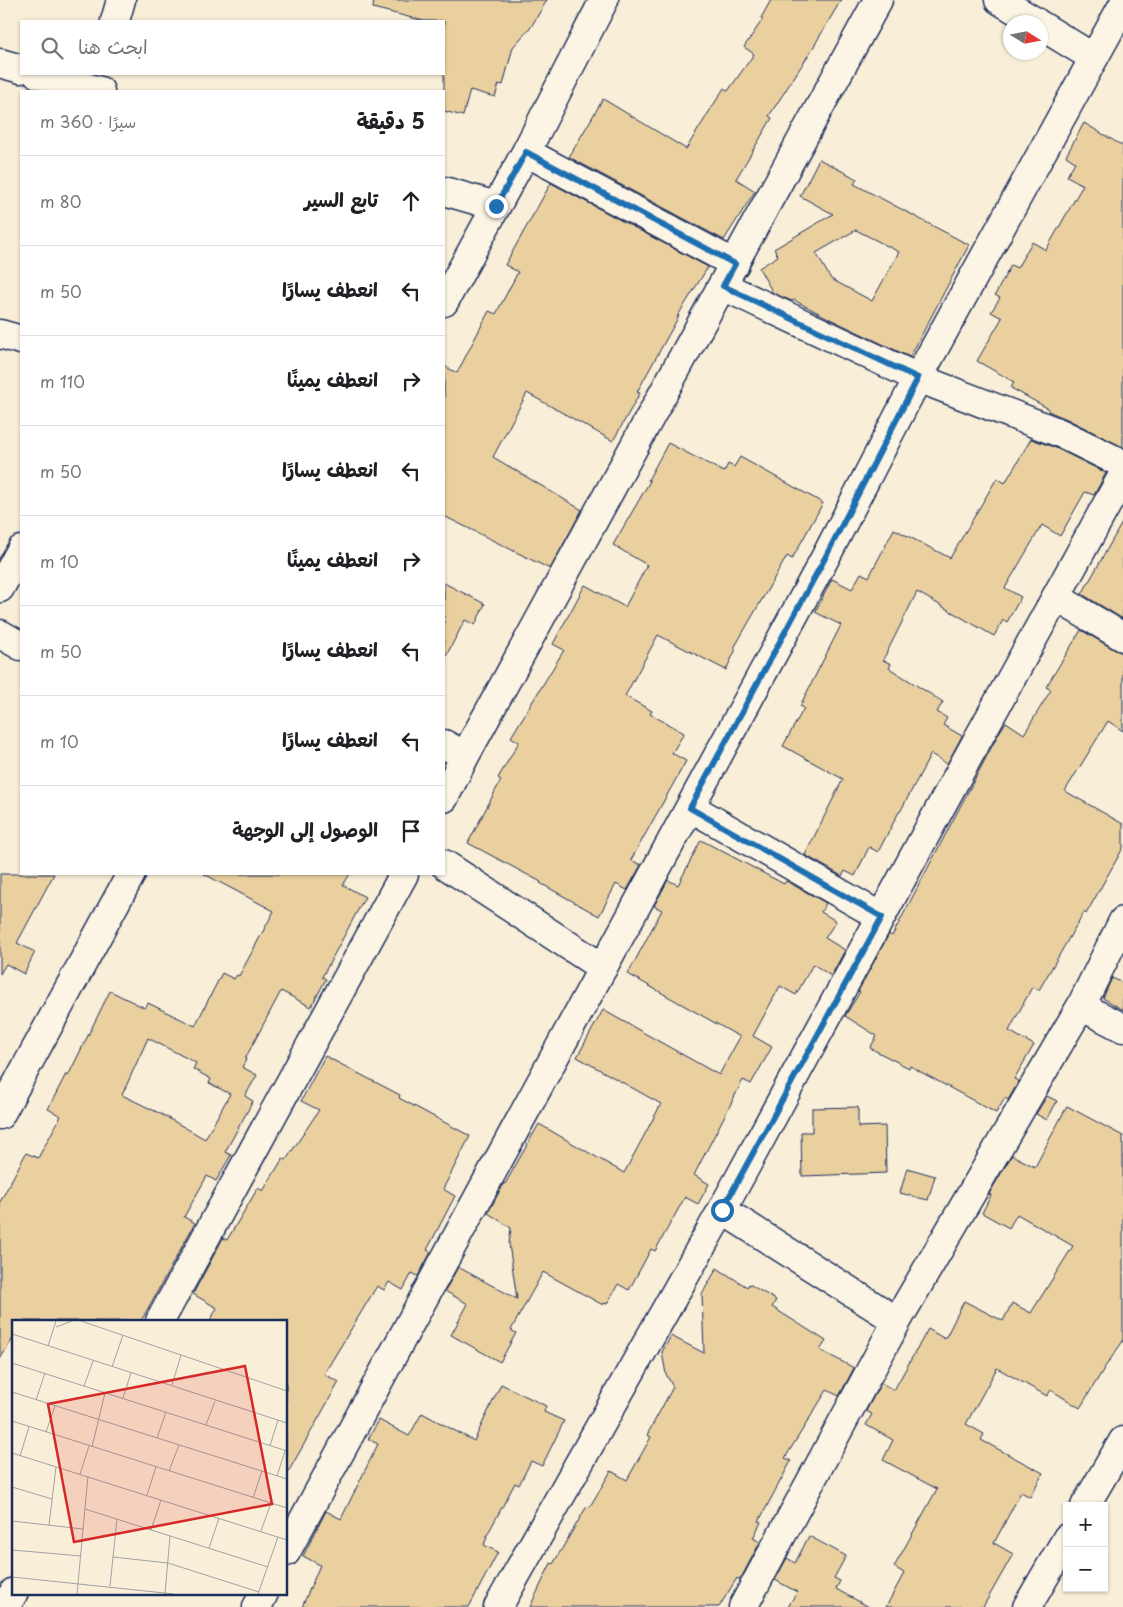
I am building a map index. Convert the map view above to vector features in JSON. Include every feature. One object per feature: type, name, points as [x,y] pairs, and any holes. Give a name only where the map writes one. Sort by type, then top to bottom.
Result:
[{"type":"street","points":[[114,20],[121,0]]},
{"type":"street","points":[[445,300],[526,152],[604,0]]},
{"type":"street","points":[[445,794],[455,750],[729,275],[878,0]]},
{"type":"street","points":[[998,0],[1024,15]]},
{"type":"street","points":[[288,1548],[825,558],[918,378],[1123,4]]},
{"type":"street","points":[[1048,30],[1094,58]]},
{"type":"street","points":[[0,63],[20,69]]},
{"type":"street","points":[[43,75],[97,85]]},
{"type":"street","points":[[526,152],[729,275],[918,378],[1060,433],[1123,464]]},
{"type":"street","points":[[445,191],[496,206]]},
{"type":"street","points":[[0,334],[20,340]]},
{"type":"street","points":[[498,1607],[722,1210],[1123,475]]},
{"type":"street","points":[[0,588],[20,552]]},
{"type":"street","points":[[1056,597],[1123,637]]},
{"type":"street","points":[[0,634],[20,645]]},
{"type":"street","points":[[690,808],[882,917]]},
{"type":"street","points":[[445,865],[603,968]]},
{"type":"street","points":[[0,1115],[130,875]]},
{"type":"street","points":[[161,1320],[403,875]]},
{"type":"street","points":[[743,1607],[897,1321],[1081,1006],[1123,921]]},
{"type":"street","points":[[1081,1006],[1123,1028]]},
{"type":"street","points":[[722,1210],[897,1321]]},
{"type":"street","points":[[1087,1502],[1123,1441]]},
{"type":"street","points":[[1027,1607],[1063,1545]]},
{"type":"street","points":[[257,1607],[264,1594]]},
{"type":"building","points":[[374,0],[547,0],[531,27],[513,47],[503,85],[499,84],[495,97],[470,90],[463,116],[445,111],[445,20],[420,20],[373,8]]},
{"type":"building","points":[[771,0],[841,0],[769,116],[772,118],[736,179],[755,191],[724,240],[569,157],[603,99],[686,149],[724,88],[728,91],[754,54],[744,47],[763,19],[761,18]]},
{"type":"building","points":[[1084,123],[1123,146],[1123,447],[1048,411],[1049,409],[1011,388],[1014,382],[977,361],[1002,318],[991,312],[1000,298],[995,295],[1011,265],[1017,268],[1032,242],[1046,250],[1083,185],[1067,176],[1075,162],[1066,156]]},
{"type":"building","points":[[819,159],[857,179],[854,184],[969,245],[910,357],[794,300],[792,301],[773,293],[759,268],[778,256],[774,249],[833,214],[800,196]],"holes":[[[856,230],[899,252],[872,301],[831,279],[816,253]]]},
{"type":"building","points":[[551,183],[708,267],[677,317],[679,316],[637,392],[640,393],[613,441],[527,393],[493,457],[582,510],[550,569],[445,516],[445,367],[457,373],[489,311],[496,314],[518,272],[505,265]]},
{"type":"building","points":[[1031,439],[1054,447],[1106,473],[1094,495],[1085,492],[1060,536],[1042,525],[1005,588],[1021,597],[1007,622],[1003,620],[994,636],[917,592],[883,660],[891,664],[889,668],[943,702],[937,712],[947,718],[943,725],[962,736],[947,764],[931,754],[878,852],[869,847],[855,876],[845,871],[842,876],[805,855],[843,779],[783,746],[804,708],[800,706],[841,625],[815,612],[832,579],[852,589],[861,573],[869,577],[894,529],[950,558],[997,478],[1005,483]]},
{"type":"building","points":[[668,443],[724,472],[728,464],[734,467],[740,457],[823,503],[792,559],[787,556],[734,648],[736,649],[726,670],[658,635],[625,696],[652,711],[650,714],[684,733],[672,753],[686,761],[631,860],[641,865],[627,890],[616,884],[599,916],[468,843],[501,780],[498,778],[519,742],[511,737],[564,650],[553,644],[585,585],[625,607],[647,565],[613,545],[650,481],[648,480]]},
{"type":"building","points":[[1123,521],[1123,619],[1082,594]]},
{"type":"building","points":[[445,584],[485,604],[475,625],[465,620],[445,658]]},
{"type":"building","points":[[1081,630],[1123,653],[1123,731],[1108,721],[1065,791],[1123,824],[1123,848],[1086,914],[1084,912],[1039,990],[1032,987],[1009,1031],[1034,1045],[1014,1079],[1019,1081],[1008,1100],[1005,1098],[996,1113],[910,1066],[909,1068],[870,1048],[877,1036],[845,1016],[860,992],[858,991],[889,934],[892,936],[999,733],[1006,722],[1024,734],[1051,690],[1046,687]]},
{"type":"building","points":[[701,840],[784,884],[786,881],[826,903],[821,912],[836,921],[825,938],[845,950],[831,976],[813,964],[796,995],[780,986],[753,1036],[772,1047],[751,1084],[743,1080],[694,1175],[709,1184],[698,1204],[685,1197],[655,1251],[651,1249],[629,1290],[618,1284],[607,1304],[604,1303],[603,1305],[543,1272],[511,1330],[516,1333],[500,1362],[451,1335],[468,1304],[445,1291],[458,1267],[517,1299],[509,1244],[511,1228],[488,1213],[539,1124],[624,1173],[661,1104],[577,1057],[603,1010],[719,1075],[740,1037],[628,974],[662,910],[654,906],[668,880],[678,885]]},
{"type":"building","points":[[0,874],[53,875],[17,943],[35,952],[24,974],[6,964],[0,974]]},
{"type":"building","points":[[206,875],[349,875],[343,885],[365,897],[322,977],[326,979],[311,1007],[281,991],[245,1059],[242,1067],[257,1075],[245,1096],[253,1101],[225,1152],[231,1155],[216,1181],[207,1176],[184,1217],[195,1223],[142,1320],[12,1320],[12,1340],[0,1359],[0,1202],[26,1153],[38,1158],[61,1116],[48,1109],[66,1074],[68,1076],[110,991],[145,1008],[148,1003],[195,1026],[222,973],[234,979],[237,975],[239,976],[274,911]],"holes":[[[148,1038],[196,1063],[193,1069],[211,1079],[209,1083],[230,1094],[205,1139],[122,1095]]]},
{"type":"building","points":[[1112,978],[1123,983],[1123,1010],[1103,998]]},
{"type":"building","points":[[325,1056],[400,1095],[399,1098],[470,1136],[443,1189],[455,1196],[427,1250],[431,1252],[418,1276],[412,1273],[403,1290],[389,1282],[384,1290],[377,1286],[324,1374],[339,1382],[288,1472],[288,1320],[211,1320],[217,1308],[193,1294],[223,1238],[227,1240],[258,1188],[263,1191],[283,1158],[286,1160],[319,1110],[301,1101]]},
{"type":"building","points":[[1047,1096],[1057,1101],[1047,1120],[1036,1114]]},
{"type":"building","points":[[1067,1106],[1123,1136],[1123,1341],[1080,1408],[1051,1390],[1047,1396],[997,1368],[966,1424],[984,1434],[981,1440],[1043,1473],[1030,1497],[1021,1492],[994,1543],[1013,1554],[983,1607],[886,1607],[904,1573],[894,1567],[937,1489],[883,1460],[893,1440],[866,1425],[872,1414],[866,1411],[881,1383],[894,1390],[928,1329],[945,1339],[964,1301],[1003,1321],[1012,1303],[1031,1313],[1073,1246],[1017,1214],[1009,1228],[982,1213],[991,1195],[989,1194],[1012,1155],[1035,1167]]},
{"type":"building","points":[[858,1107],[858,1127],[885,1126],[886,1173],[802,1176],[801,1132],[812,1132],[812,1108]]},
{"type":"building","points":[[907,1168],[935,1176],[928,1200],[900,1193]]},
{"type":"building","points":[[717,1268],[747,1287],[749,1284],[776,1300],[772,1307],[826,1341],[820,1350],[854,1368],[839,1396],[827,1390],[785,1458],[791,1461],[759,1521],[761,1522],[753,1538],[760,1542],[740,1580],[737,1578],[719,1607],[530,1607],[551,1563],[553,1564],[587,1506],[589,1508],[611,1471],[627,1480],[651,1437],[647,1435],[673,1387],[666,1374],[662,1352],[671,1336],[704,1353],[702,1294]]},
{"type":"building","points":[[501,1384],[546,1406],[544,1412],[564,1421],[542,1466],[531,1461],[519,1485],[515,1483],[486,1537],[484,1545],[498,1552],[469,1607],[302,1607],[320,1565],[303,1556],[326,1511],[341,1519],[378,1444],[368,1439],[379,1420],[409,1436],[422,1413],[474,1441]]},
{"type":"building","points":[[809,1536],[846,1556],[834,1578],[840,1581],[836,1589],[869,1607],[788,1607],[797,1592],[775,1580],[787,1558],[795,1563]]},
{"type":"route","points":[[496,206],[526,152],[735,264],[723,286],[918,378],[825,558],[690,808],[882,917],[722,1210]]}]
